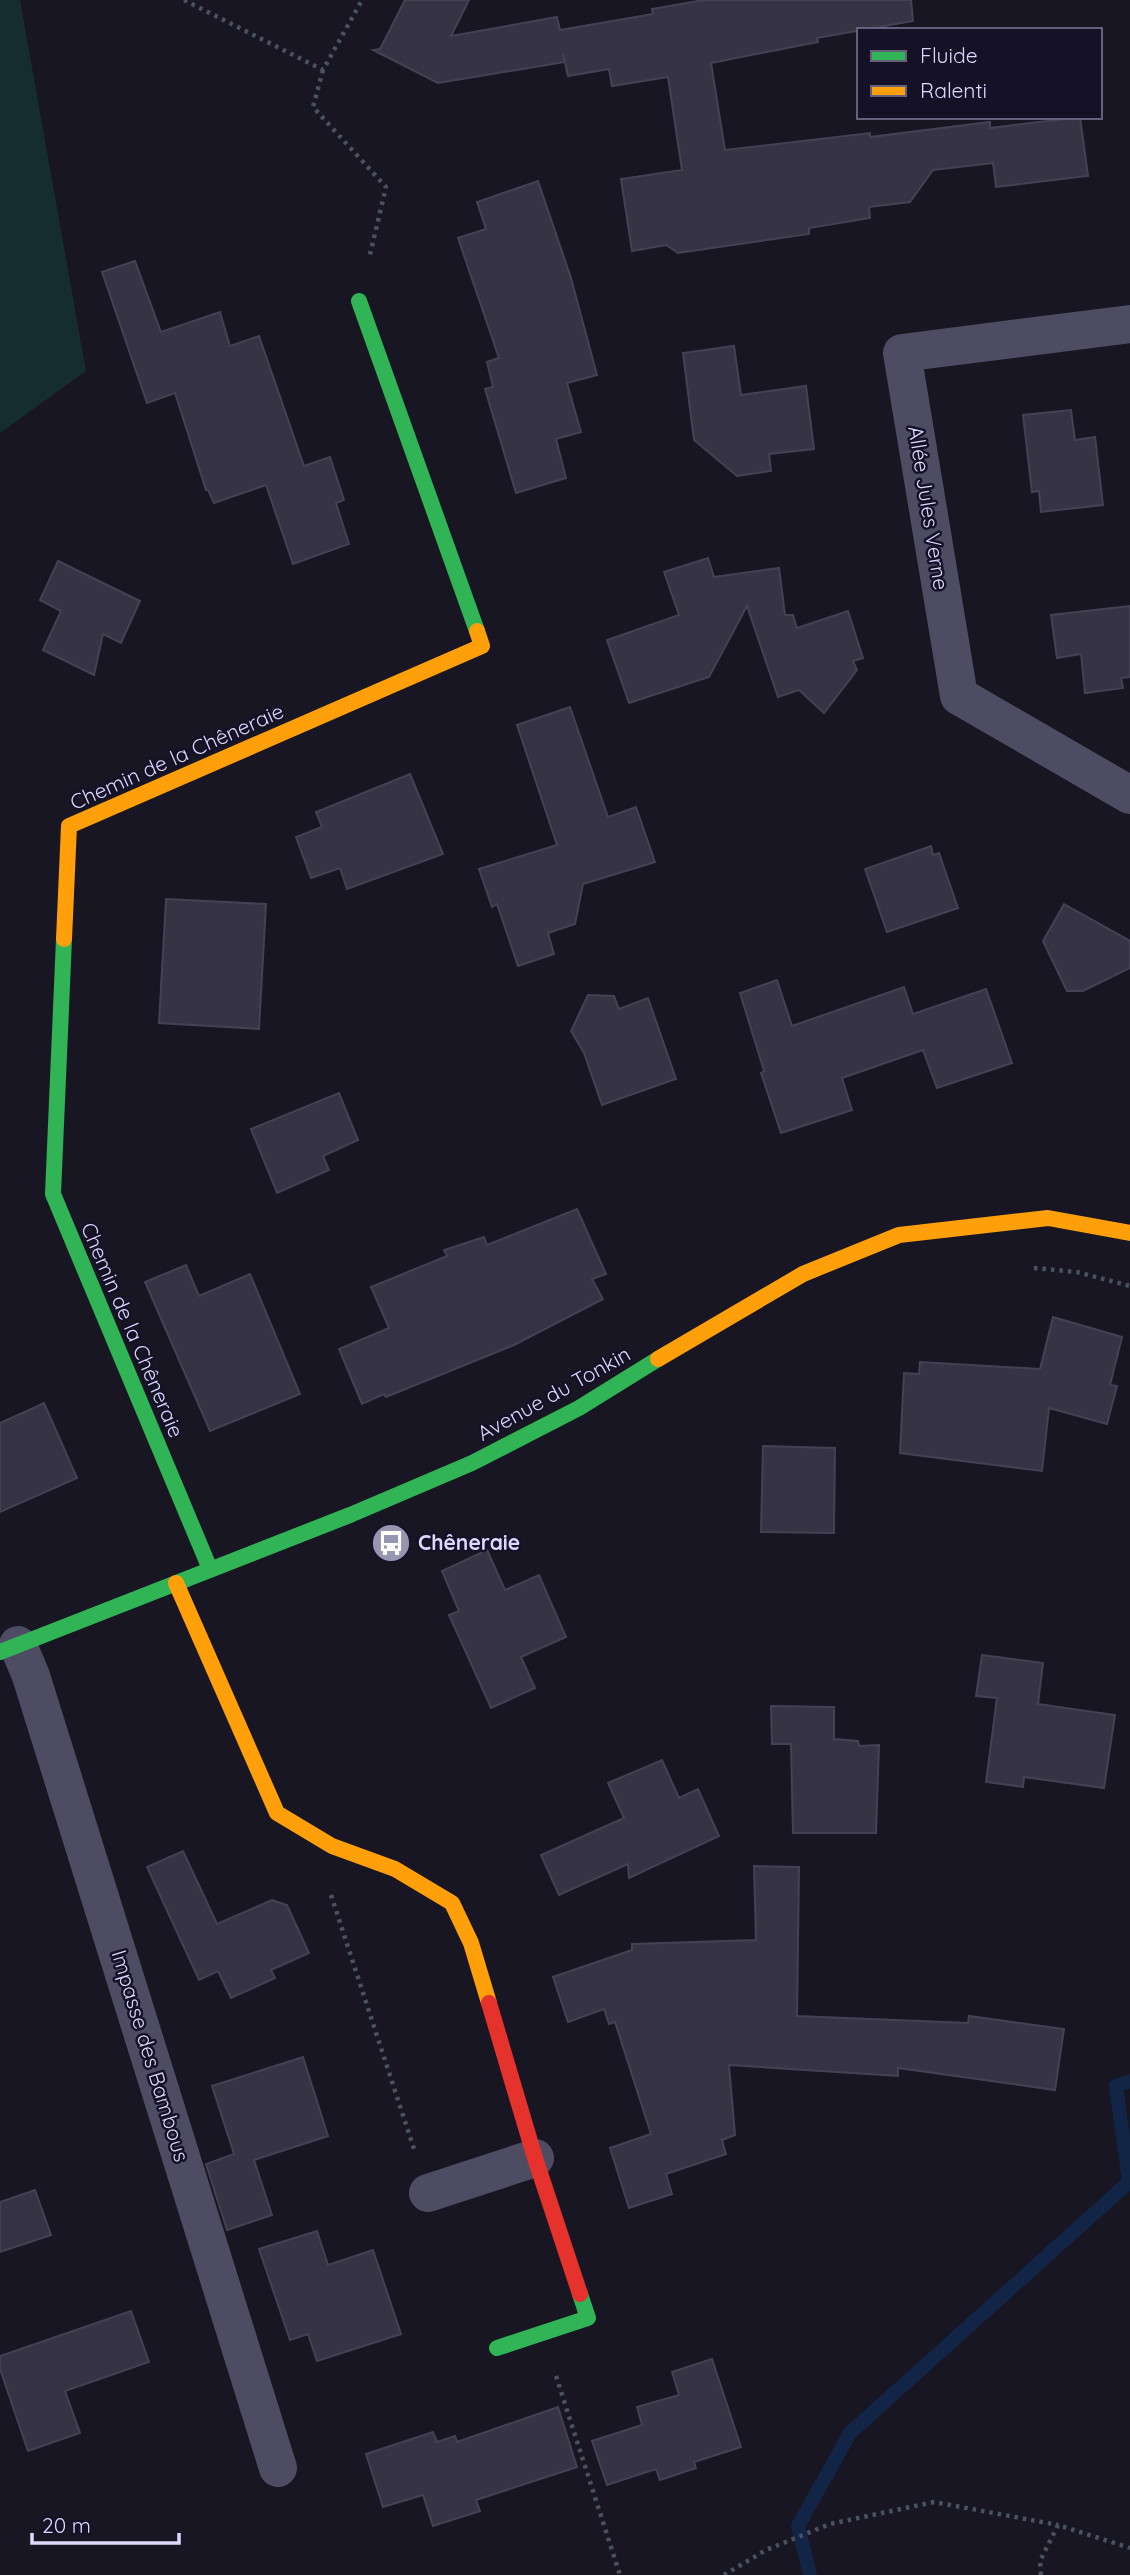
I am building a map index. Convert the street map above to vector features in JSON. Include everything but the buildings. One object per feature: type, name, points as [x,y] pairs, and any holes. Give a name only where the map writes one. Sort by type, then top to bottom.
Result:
[{"type":"street","name":"Chemin de la Chêneraie","points":[[210,1569],[52,1194],[69,827],[482,646],[359,300]]},
{"type":"street","name":"Allée Jules Verne","points":[[1130,324],[902,353],[959,696],[1130,795]]},
{"type":"street","name":"Avenue du Tonkin","points":[[9,1649],[351,1514],[472,1463],[579,1408],[730,1315],[803,1274],[899,1236],[1048,1218],[1130,1233]]},
{"type":"street","points":[[176,1583],[277,1813],[332,1846],[395,1868],[452,1903],[471,1943],[535,2158],[588,2318],[497,2348]]},
{"type":"street","name":"Impasse des Bambous","points":[[9,1649],[31,1676],[278,2468]]},
{"type":"street","points":[[428,2193],[535,2158]]},
{"type":"path","points":[[184,0],[323,71]]},
{"type":"path","points":[[359,300],[386,187],[313,107],[323,71],[362,0]]},
{"type":"path","points":[[332,1846],[328,1885],[428,2193]]},
{"type":"path","points":[[541,2333],[621,2575]]},
{"type":"path","points":[[724,2575],[766,2550],[830,2524],[934,2502],[1058,2525],[1130,2548]]},
{"type":"path","points":[[1041,2575],[1040,2561],[1058,2525]]},
{"type":"green space","points":[[0,0],[20,0],[86,371],[0,433]]},
{"type":"waterway","points":[[810,2575],[798,2526],[850,2433],[1129,2182],[1116,2086],[1130,2081]]},
{"type":"traffic: fast","points":[[359,301],[477,631]]},
{"type":"traffic: fast","points":[[64,939],[53,1194],[210,1569]]},
{"type":"traffic: fast","points":[[0,1652],[350,1515],[472,1463],[579,1408],[658,1359]]},
{"type":"traffic: fast","points":[[497,2348],[588,2318],[580,2294]]},
{"type":"traffic: slow","points":[[64,939],[69,826],[482,646],[477,631]]},
{"type":"traffic: slow","points":[[658,1359],[803,1274],[899,1235],[1048,1218],[1130,1233]]},
{"type":"traffic: slow","points":[[176,1583],[277,1813],[332,1846],[395,1869],[452,1903],[471,1943],[489,2003]]},
{"type":"traffic: jam","points":[[489,2003],[535,2158],[580,2294]]},
{"type":"place","name":"Chêneraie","points":[[391,1543]]}]
